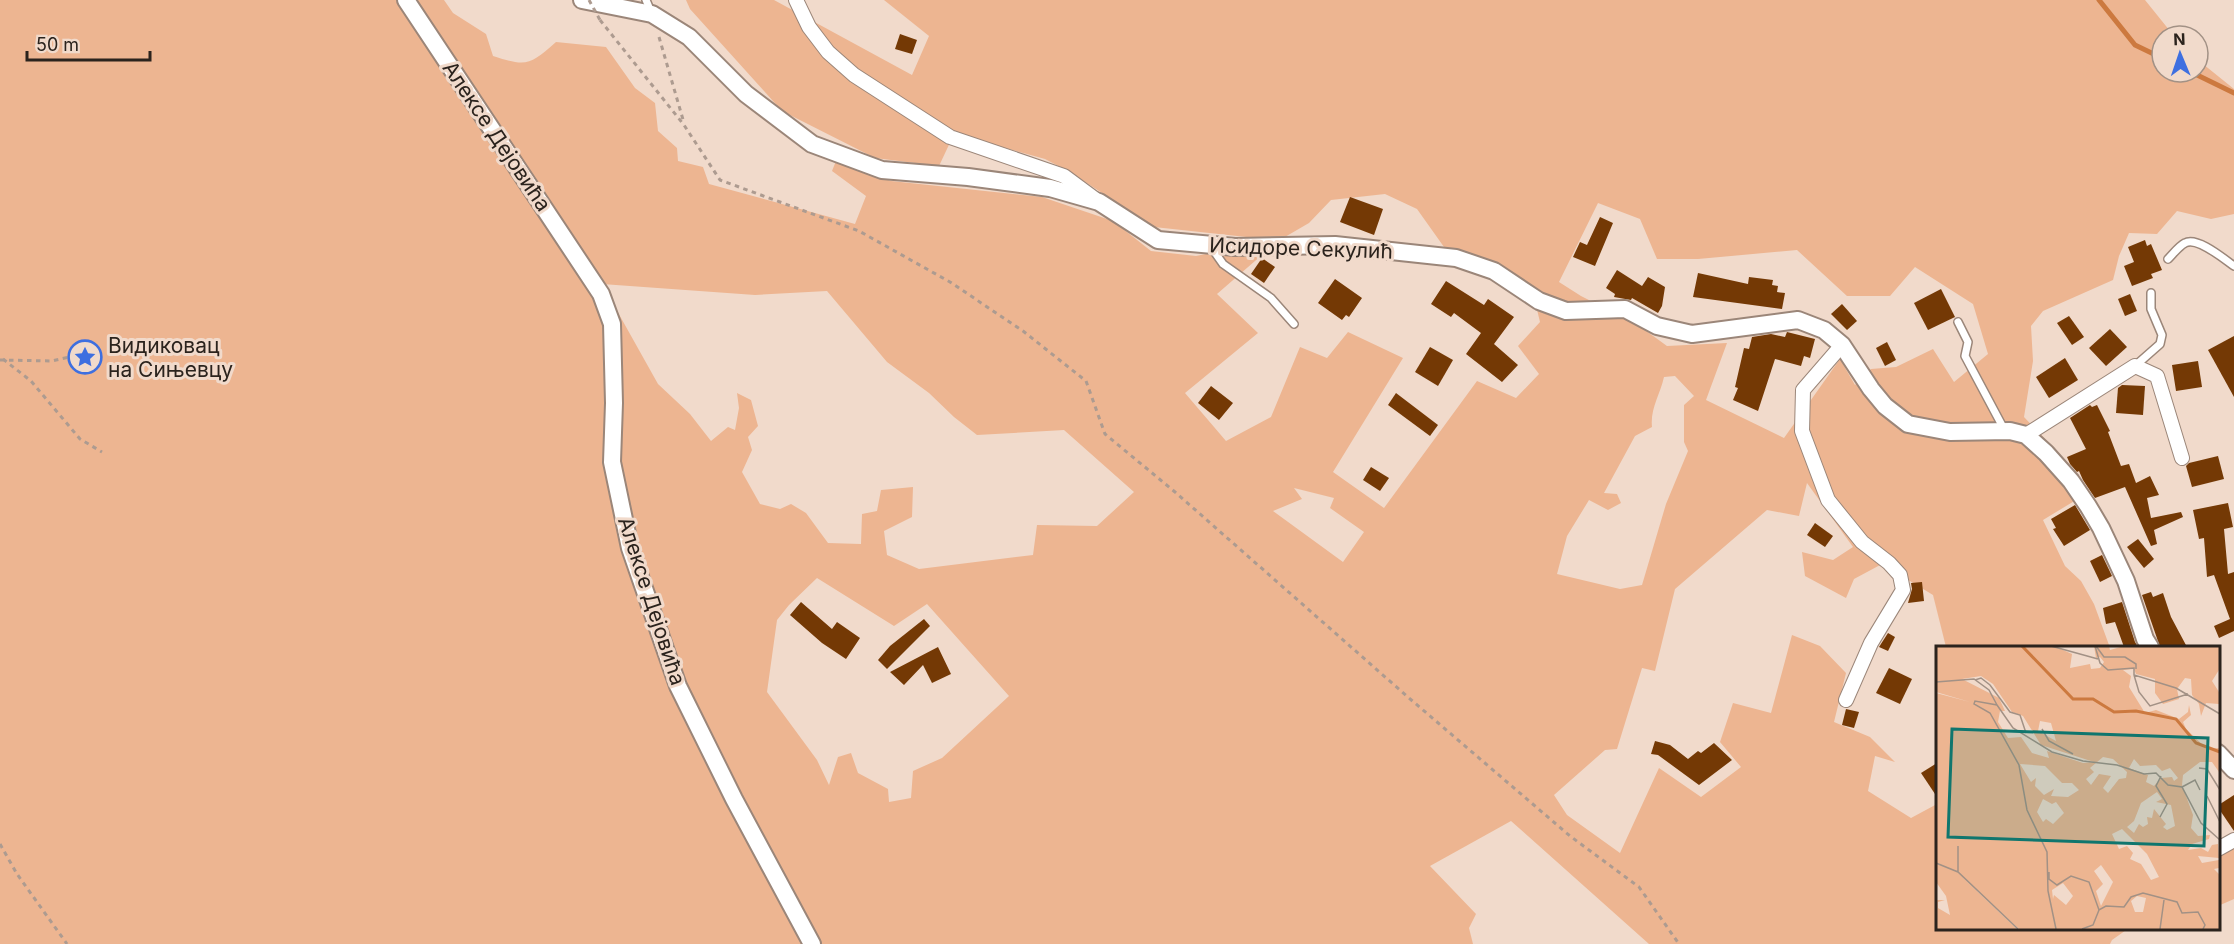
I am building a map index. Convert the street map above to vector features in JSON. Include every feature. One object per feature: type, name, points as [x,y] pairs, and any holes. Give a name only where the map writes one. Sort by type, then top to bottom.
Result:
[{"type":"street","name":"Алексе Дејовића","points":[[406,0],[601,294],[612,324],[614,403],[612,462],[630,548],[678,686],[734,799],[812,944]]},
{"type":"street","points":[[582,0],[649,7]]},
{"type":"street","name":"Исидоре Секулић","points":[[796,0],[809,27],[828,52],[854,75],[950,137],[1064,176],[1158,240],[1235,247],[1335,245],[1456,258],[1494,271],[1539,301],[1566,311],[1625,309],[1657,326],[1692,334],[1798,320],[1824,330],[1842,345],[1885,406],[1908,424],[1950,432],[2005,431],[2026,435]]},
{"type":"street","name":"Исидоре Секулић","points":[[649,7],[689,37],[746,94],[812,144],[882,170],[968,177],[1050,188],[1099,202]]},
{"type":"street","points":[[1842,345],[1803,390],[1802,431],[1828,500],[1862,542],[1889,563],[1900,575],[1903,590],[1871,643],[1846,700]]},
{"type":"street","points":[[2149,646],[2126,581],[2088,506],[2071,481],[2026,435],[2135,366],[2157,376],[2182,458]]},
{"type":"street","points":[[2219,755],[2234,770]]},
{"type":"street","points":[[2219,848],[2234,840]]},
{"type":"lane","points":[[2168,259],[2185,242],[2194,241],[2212,250],[2234,266]]},
{"type":"lane","points":[[1209,245],[1223,264],[1271,298],[1294,324]]},
{"type":"lane","points":[[2135,366],[2160,344],[2162,334],[2151,309],[2151,293]]},
{"type":"lane","points":[[1958,322],[1968,342],[1965,356],[2005,431]]},
{"type":"path","points":[[589,0],[600,20],[684,124],[720,180],[859,231],[950,282],[1023,331],[1086,381],[1105,434],[1175,492],[1570,836],[1639,887],[1679,944]]},
{"type":"path","points":[[649,7],[684,124]]},
{"type":"path","points":[[1,360],[52,361],[83,354]]},
{"type":"path","points":[[1,360],[31,381],[80,440],[102,452]]},
{"type":"path","points":[[0,844],[17,874],[67,944]]},
{"type":"shaded area","points":[[0,0],[444,0],[453,13],[486,34],[493,56],[504,60],[528,62],[556,42],[606,47],[635,88],[655,103],[658,131],[677,148],[678,161],[703,167],[709,184],[855,224],[866,196],[832,171],[836,161],[891,181],[1042,197],[1113,221],[1151,251],[1196,256],[1274,240],[1154,227],[1070,172],[1045,159],[954,134],[939,166],[875,158],[782,111],[690,9],[686,0],[774,0],[912,75],[929,36],[884,0],[2145,0],[2164,24],[2150,24],[2150,84],[2210,84],[2210,70],[2234,89],[2234,214],[2211,219],[2177,211],[2157,234],[2129,233],[2119,256],[2113,280],[2043,311],[2031,326],[2033,361],[2024,417],[2047,441],[2068,469],[2076,500],[2043,520],[2065,566],[2081,581],[2094,604],[2109,645],[2113,646],[1946,646],[1933,595],[1882,564],[1854,579],[1846,598],[1805,576],[1802,552],[1833,560],[1853,547],[1807,483],[1799,516],[1767,510],[1675,589],[1655,671],[1642,668],[1617,749],[1605,750],[1554,795],[1567,815],[1620,853],[1659,768],[1701,797],[1741,767],[1720,742],[1733,703],[1771,713],[1792,635],[1820,646],[1846,673],[1834,722],[1870,737],[1895,762],[1875,756],[1868,791],[1911,818],[1936,805],[1936,929],[2128,929],[2110,944],[1649,944],[1511,821],[1430,866],[1476,914],[1469,928],[1473,944],[0,944]],"holes":[[[1385,194],[1417,209],[1444,247],[1532,289],[1540,322],[1518,346],[1539,374],[1516,398],[1477,381],[1384,508],[1333,472],[1403,358],[1348,332],[1327,358],[1300,347],[1271,417],[1226,441],[1185,393],[1258,333],[1217,294],[1278,241],[1309,223],[1331,200]],[[1598,203],[1640,219],[1657,259],[1698,259],[1797,250],[1847,296],[1890,296],[1915,267],[1973,304],[1988,354],[1954,382],[1933,349],[1896,367],[1871,369],[1855,385],[1840,359],[1784,438],[1706,400],[1727,343],[1667,346],[1638,325],[1559,282]],[[602,284],[755,295],[827,291],[887,362],[929,393],[977,435],[1064,430],[1134,492],[1097,526],[1037,525],[1033,555],[919,569],[887,555],[884,531],[912,517],[913,487],[881,490],[877,511],[862,514],[861,544],[828,543],[806,513],[791,504],[780,509],[760,504],[742,472],[752,450],[748,437],[758,426],[751,400],[737,393],[739,408],[735,430],[728,427],[711,441],[690,414],[658,384]],[[1675,376],[1694,396],[1684,405],[1684,442],[1688,451],[1666,504],[1642,585],[1620,589],[1557,574],[1567,536],[1589,500],[1608,510],[1621,503],[1617,494],[1604,493],[1635,436],[1652,427],[1654,408],[1664,377]],[[1294,488],[1334,498],[1330,508],[1364,532],[1343,562],[1273,511],[1302,499]],[[817,578],[894,626],[927,604],[1009,696],[942,758],[913,771],[911,798],[889,802],[888,789],[858,773],[851,753],[838,757],[829,785],[817,760],[767,692],[777,620]]]},
{"type":"shaded area","points":[[2234,848],[2234,899],[2219,906],[2219,852]]},
{"type":"building","points":[[900,34],[917,40],[912,54],[895,49]]},
{"type":"building","points":[[1350,197],[1383,209],[1374,235],[1340,222]]},
{"type":"building","points":[[1600,217],[1613,223],[1595,266],[1573,257],[1580,242],[1587,245]]},
{"type":"building","points":[[2145,240],[2147,246],[2151,244],[2162,270],[2151,274],[2153,278],[2132,286],[2124,266],[2134,262],[2128,247]]},
{"type":"building","points":[[1262,258],[1275,267],[1264,283],[1251,274]]},
{"type":"building","points":[[1617,270],[1642,286],[1648,277],[1665,287],[1662,306],[1658,313],[1632,298],[1631,300],[1614,297],[1615,294],[1606,288]]},
{"type":"building","points":[[1698,273],[1748,284],[1749,277],[1773,280],[1772,285],[1778,286],[1777,292],[1785,293],[1782,309],[1693,297]]},
{"type":"building","points":[[1335,279],[1362,298],[1349,317],[1346,315],[1342,320],[1318,303]]},
{"type":"building","points":[[1446,281],[1484,305],[1488,299],[1514,317],[1494,344],[1518,365],[1502,382],[1466,354],[1481,333],[1454,313],[1451,317],[1431,304]]},
{"type":"building","points":[[1941,289],[1955,317],[1928,330],[1914,303]]},
{"type":"building","points":[[2130,294],[2137,311],[2125,316],[2118,299]]},
{"type":"building","points":[[1842,304],[1857,321],[1847,330],[1831,314]]},
{"type":"building","points":[[2069,316],[2084,337],[2072,345],[2057,323]]},
{"type":"building","points":[[2110,329],[2127,347],[2106,366],[2089,348]]},
{"type":"building","points":[[1787,332],[1815,339],[1810,358],[1804,356],[1801,366],[1775,359],[1758,411],[1733,400],[1738,388],[1735,387],[1744,348],[1749,349],[1752,337],[1771,334],[1785,337]]},
{"type":"building","points":[[2234,336],[2234,397],[2208,350]]},
{"type":"building","points":[[1887,342],[1896,360],[1885,366],[1876,348]]},
{"type":"building","points":[[1430,347],[1453,360],[1438,386],[1415,372]]},
{"type":"building","points":[[2065,358],[2078,380],[2049,398],[2036,377]]},
{"type":"building","points":[[2198,361],[2202,387],[2176,391],[2172,365]]},
{"type":"building","points":[[2122,385],[2145,386],[2143,415],[2116,413],[2118,388]]},
{"type":"building","points":[[1211,386],[1233,403],[1219,420],[1198,403]]},
{"type":"building","points":[[1396,393],[1438,425],[1430,436],[1388,405]]},
{"type":"building","points":[[2090,405],[2092,407],[2097,405],[2110,431],[2108,432],[2121,466],[2129,464],[2136,483],[2150,476],[2159,495],[2147,498],[2151,518],[2181,512],[2183,517],[2154,530],[2157,544],[2151,546],[2125,487],[2095,498],[2079,471],[2077,472],[2070,464],[2067,457],[2086,449],[2070,418]]},
{"type":"building","points":[[2218,456],[2224,479],[2192,487],[2186,466],[2189,463]]},
{"type":"building","points":[[1371,467],[1389,478],[1380,491],[1363,480]]},
{"type":"building","points":[[2228,503],[2233,527],[2224,529],[2228,574],[2234,572],[2234,631],[2219,638],[2214,626],[2230,619],[2214,575],[2207,577],[2204,538],[2199,539],[2193,510]]},
{"type":"building","points":[[2075,505],[2090,530],[2064,546],[2053,529],[2056,528],[2051,519]]},
{"type":"building","points":[[1815,523],[1833,536],[1825,547],[1807,535]]},
{"type":"building","points":[[2138,539],[2154,559],[2144,568],[2127,547]]},
{"type":"building","points":[[2102,555],[2112,576],[2100,582],[2090,561]]},
{"type":"building","points":[[1922,582],[1924,601],[1908,603],[1912,589],[1911,583]]},
{"type":"building","points":[[2151,592],[2153,597],[2163,593],[2171,617],[2186,646],[2160,646],[2142,595]]},
{"type":"building","points":[[801,602],[832,629],[837,622],[860,638],[846,659],[822,643],[790,615]]},
{"type":"building","points":[[2122,602],[2137,646],[2124,646],[2115,622],[2106,624],[2103,608]]},
{"type":"building","points":[[924,619],[930,626],[887,669],[878,660],[890,646]]},
{"type":"building","points":[[1888,633],[1895,637],[1888,651],[1879,647]]},
{"type":"building","points":[[938,647],[951,674],[932,683],[923,665],[904,685],[890,672]]},
{"type":"building","points":[[1889,668],[1912,679],[1900,704],[1876,693]]},
{"type":"building","points":[[1846,709],[1859,712],[1854,728],[1842,725]]},
{"type":"building","points":[[1655,741],[1670,745],[1688,759],[1714,743],[1732,760],[1699,785],[1658,755],[1651,754]]},
{"type":"building","points":[[1936,764],[1936,796],[1921,773]]},
{"type":"building","points":[[2234,795],[2234,831],[2219,809],[2219,805]]},
{"type":"waterway","points":[[2099,0],[2135,45],[2150,52]]},
{"type":"waterway","points":[[2210,81],[2234,93]]},
{"type":"place","name":"Видиковац на Сињевцу","points":[[85,357]]}]
